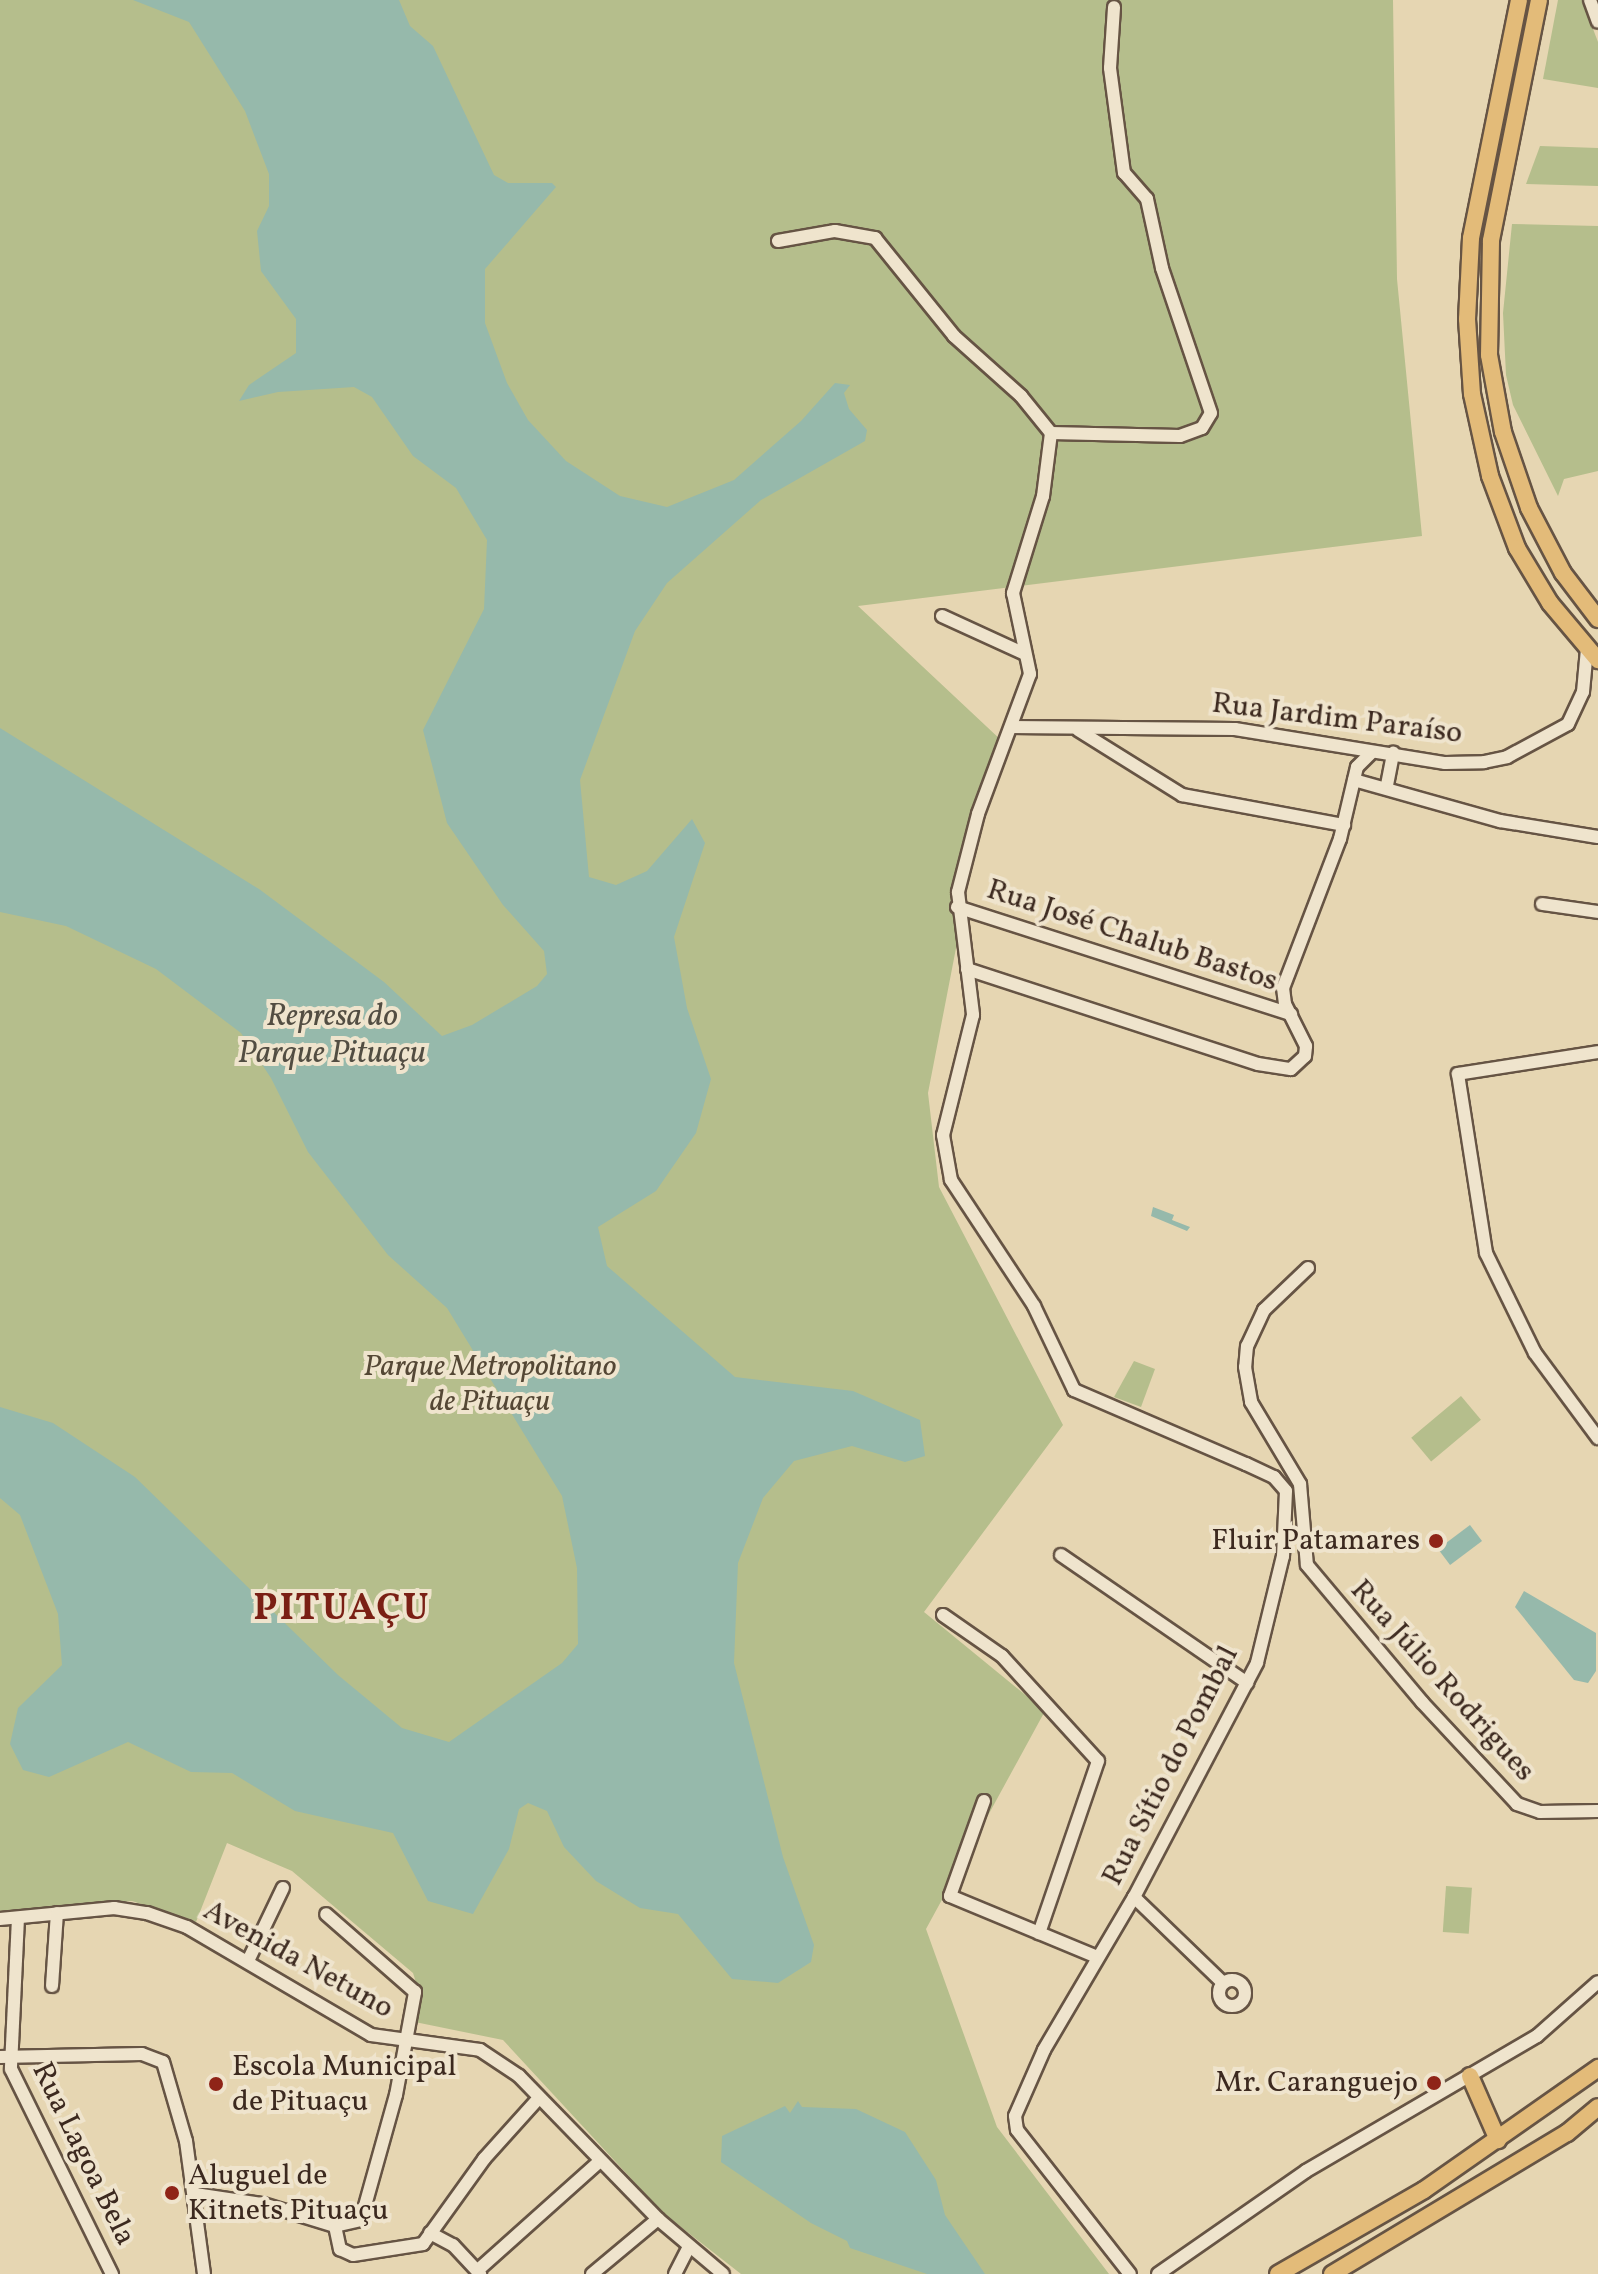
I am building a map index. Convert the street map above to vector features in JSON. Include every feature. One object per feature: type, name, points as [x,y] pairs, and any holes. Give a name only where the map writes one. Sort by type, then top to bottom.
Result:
[{"type":"main road","points":[[1519,0],[1471,238],[1471,381],[1490,476],[1504,517],[1532,576],[1592,655]]},
{"type":"main road","points":[[1539,0],[1491,241],[1489,355],[1503,432],[1529,508],[1563,573],[1598,619]]},
{"type":"main road","points":[[1278,2274],[1411,2199],[1598,2068]]},
{"type":"main road","points":[[1470,2076],[1498,2140]]},
{"type":"main road","points":[[1332,2274],[1541,2149],[1598,2107]]},
{"type":"main road","points":[[1487,2111],[1524,2121]]},
{"type":"street","points":[[1590,0],[1598,22]]},
{"type":"street","points":[[778,241],[835,231],[875,238],[954,336],[1021,396],[1051,433],[1180,436],[1202,428],[1211,413],[1162,268],[1147,199],[1124,173],[1110,68],[1114,7]]},
{"type":"street","name":"Rua Sítio do Pombal","points":[[1051,433],[1043,496],[1013,593],[1030,674],[970,837],[957,907],[972,1029],[943,1135],[945,1166],[1034,1306],[1068,1383],[1083,1396],[1274,1477],[1286,1491],[1283,1556],[1262,1648],[1247,1683],[1134,1897],[1029,2081],[1015,2125],[1130,2274]]},
{"type":"street","points":[[942,616],[1025,654]]},
{"type":"street","name":"Rua Jardim Paraíso","points":[[1011,727],[1235,729],[1464,764],[1507,757],[1568,724],[1579,707],[1592,655]]},
{"type":"street","points":[[1075,728],[1182,795],[1344,825]]},
{"type":"street","points":[[967,969],[1283,1071],[1305,1056],[1304,1037],[1291,1014],[1283,988],[1344,825],[1359,759],[1372,752]]},
{"type":"street","points":[[1387,785],[1393,753]]},
{"type":"street","points":[[1354,780],[1387,785],[1488,818],[1598,837]]},
{"type":"street","points":[[1542,904],[1598,912]]},
{"type":"street","name":"Rua José Chalub Bastos","points":[[957,907],[1291,1014]]},
{"type":"street","points":[[1598,1052],[1458,1074],[1486,1253],[1535,1353],[1598,1438]]},
{"type":"street","name":"Rua Júlio Rodrigues","points":[[1308,1268],[1264,1310],[1247,1346],[1245,1367],[1251,1402],[1300,1484],[1307,1565],[1422,1702],[1517,1804],[1540,1812],[1598,1811]]},
{"type":"street","points":[[1061,1555],[1247,1683]]},
{"type":"street","points":[[943,1615],[1002,1656],[1098,1761],[1039,1933]]},
{"type":"street","points":[[984,1801],[950,1896],[1097,1957]]},
{"type":"street","points":[[248,1961],[283,1888]]},
{"type":"street","points":[[1134,1897],[1223,1983]]},
{"type":"street","name":"Avenida Netuno","points":[[0,1919],[114,1908],[147,1913],[187,1927],[359,2029],[405,2042],[434,2041],[480,2050],[519,2076],[658,2219],[688,2248],[723,2274]]},
{"type":"street","points":[[52,1986],[57,1913]]},
{"type":"street","points":[[195,2194],[263,2204],[335,2226],[361,2220],[415,1999],[412,1986],[326,1914]]},
{"type":"street","points":[[18,1918],[5,2057],[142,2054],[159,2058],[175,2094],[195,2194],[204,2274]]},
{"type":"street","points":[[1158,2274],[1268,2195],[1470,2076],[1559,2019],[1598,1982]]},
{"type":"street","name":"Rua Lagoa Bela","points":[[5,2057],[112,2274]]},
{"type":"street","points":[[335,2226],[340,2249],[353,2255],[427,2238],[484,2159],[539,2098]]},
{"type":"street","points":[[427,2238],[479,2272],[600,2161]]},
{"type":"street","points":[[592,2274],[658,2219]]},
{"type":"street","points":[[675,2274],[688,2248]]},
{"type":"green space","name":"Parque Metropolitano de Pituaçu","points":[[0,0],[1393,0],[1397,279],[1422,536],[858,606],[1002,741],[966,837],[954,889],[957,943],[928,1093],[939,1187],[1063,1425],[924,1612],[1045,1711],[926,1929],[997,2127],[1109,2274],[741,2274],[663,2213],[503,2040],[410,2021],[419,1992],[413,1973],[292,1871],[227,1843],[196,1922],[132,1901],[0,1911]]},
{"type":"green space","points":[[1558,0],[1582,0],[1598,42],[1598,88],[1543,79]]},
{"type":"green space","points":[[1540,146],[1598,148],[1598,186],[1526,184]]},
{"type":"green space","points":[[1512,224],[1598,226],[1598,471],[1564,479],[1558,496],[1513,405],[1506,375],[1503,313]]},
{"type":"green space","points":[[1134,1361],[1155,1369],[1141,1407],[1114,1397]]},
{"type":"green space","points":[[1461,1396],[1481,1420],[1431,1462],[1411,1438]]},
{"type":"green space","points":[[1446,1886],[1472,1888],[1469,1934],[1443,1932]]},
{"type":"water","name":"Represa do Parque Pituaçu","points":[[133,0],[399,0],[410,26],[433,46],[494,175],[508,183],[552,183],[556,187],[485,269],[485,323],[507,383],[528,420],[566,461],[620,496],[667,507],[734,480],[801,421],[835,383],[850,385],[844,393],[849,409],[867,430],[865,441],[761,500],[667,583],[635,631],[580,780],[589,877],[616,885],[647,871],[692,819],[705,843],[674,937],[687,1008],[711,1079],[696,1133],[656,1191],[598,1227],[607,1266],[735,1377],[853,1391],[920,1420],[925,1456],[905,1462],[852,1446],[794,1461],[763,1498],[738,1563],[734,1663],[783,1857],[814,1945],[811,1962],[778,1983],[732,1979],[678,1914],[640,1908],[596,1881],[564,1847],[547,1811],[528,1803],[519,1809],[509,1849],[473,1914],[428,1901],[393,1833],[295,1811],[232,1773],[191,1772],[128,1742],[49,1777],[23,1770],[10,1744],[18,1708],[62,1665],[58,1614],[20,1515],[0,1498],[0,1407],[53,1423],[135,1477],[338,1675],[402,1728],[449,1742],[562,1663],[578,1644],[577,1568],[562,1496],[447,1308],[388,1255],[308,1152],[271,1078],[241,1033],[156,969],[66,926],[0,912],[0,728],[259,889],[384,982],[442,1036],[472,1025],[537,986],[547,974],[544,951],[503,905],[447,823],[423,730],[484,609],[487,540],[456,488],[413,456],[372,397],[354,387],[278,392],[239,401],[249,385],[296,353],[296,319],[261,271],[257,231],[269,206],[269,174],[245,111],[189,22]]},
{"type":"water","points":[[1153,1207],[1174,1215],[1172,1220],[1190,1227],[1187,1231],[1151,1216]]},
{"type":"water","points":[[1470,1525],[1482,1541],[1450,1565],[1438,1549]]},
{"type":"water","points":[[1524,1591],[1596,1633],[1596,1671],[1588,1683],[1574,1680],[1515,1607]]},
{"type":"water","points":[[798,2101],[802,2107],[856,2109],[905,2132],[936,2180],[945,2215],[985,2274],[927,2274],[850,2248],[847,2241],[811,2223],[721,2162],[722,2136],[785,2106],[790,2113]]},
{"type":"place","name":"Fluir Patamares","points":[[1436,1541]]},
{"type":"place","name":"Mr. Caranguejo","points":[[1434,2083]]},
{"type":"place","name":"Escola Municipal de Pituaçu","points":[[216,2084]]},
{"type":"place","name":"Aluguel de Kitnets Pituaçu","points":[[172,2193]]},
{"type":"district","name":"PITUAÇU","points":[[342,1610]]}]
